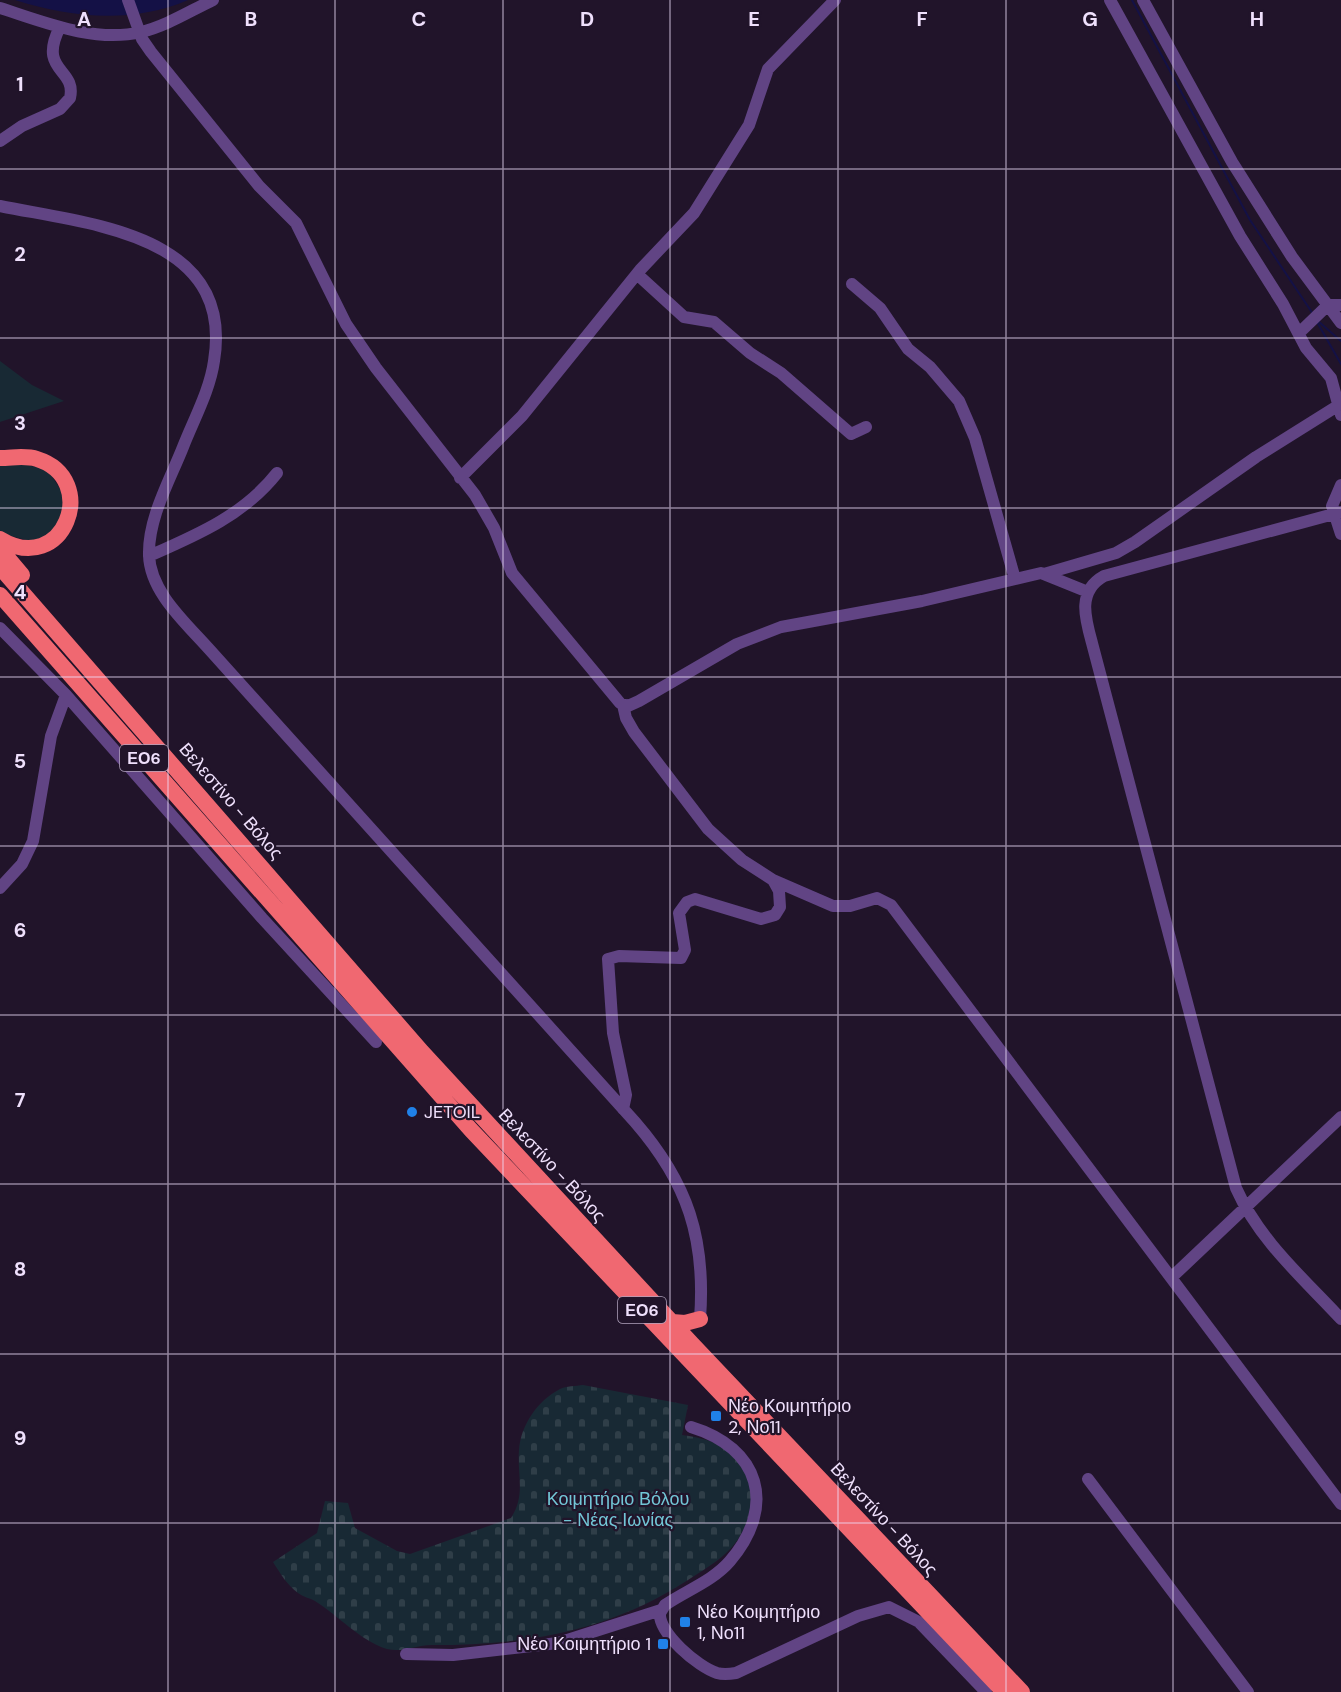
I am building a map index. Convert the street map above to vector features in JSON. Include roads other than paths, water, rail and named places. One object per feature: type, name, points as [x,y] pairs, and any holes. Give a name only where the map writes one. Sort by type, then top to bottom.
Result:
[{"type":"highway","points":[[0,458],[24,456],[40,460],[54,468],[65,480],[70,495],[70,514],[60,534],[39,547],[17,547],[0,539]]},
{"type":"highway","points":[[0,549],[236,824],[283,890]]},
{"type":"highway","name":"Βελεστίνο - Βόλος","points":[[0,567],[422,1052],[692,1344],[1022,1692]]},
{"type":"highway","name":"Βελεστίνο - Βόλος","points":[[0,595],[81,686],[335,988],[1004,1692]]},
{"type":"highway","points":[[0,612],[81,686]]},
{"type":"highway","points":[[672,1322],[685,1323],[700,1320],[692,1344]]},
{"type":"street","points":[[128,0],[138,29],[152,52],[259,186],[296,223],[352,333],[490,520],[512,573],[611,695],[623,705],[626,718],[634,732],[708,829],[742,860],[773,880],[833,906],[850,906],[877,898],[891,905],[1341,1504]]},
{"type":"street","points":[[0,8],[60,27],[92,33],[138,29],[213,0]]},
{"type":"street","points":[[460,478],[522,416],[638,275],[694,213],[752,120],[768,69],[835,0]]},
{"type":"street","points":[[623,705],[639,701],[723,652],[768,630],[922,601],[1044,574],[1116,553],[1242,466],[1340,410],[1331,378],[1306,348],[1240,236],[1110,0]]},
{"type":"street","points":[[1143,0],[1232,162],[1292,257],[1341,323]]},
{"type":"street","points":[[0,141],[22,126],[60,109],[70,98],[71,86],[51,54],[51,47],[60,27]]},
{"type":"street","points":[[0,206],[119,230],[153,243],[173,256],[192,274],[212,311],[216,334],[213,370],[154,521],[149,555],[161,591],[173,609],[662,1155],[685,1194],[700,1260],[702,1280],[700,1320]]},
{"type":"street","points":[[638,275],[684,317],[714,322],[750,353],[781,373],[851,434],[866,427]]},
{"type":"street","points":[[852,284],[880,308],[908,349],[930,368],[959,401],[977,445],[1015,579]]},
{"type":"street","points":[[1299,333],[1328,305],[1341,305]]},
{"type":"street","points":[[149,555],[229,518],[277,473]]},
{"type":"street","points":[[1341,485],[1332,502],[1338,513],[1341,534]]},
{"type":"street","points":[[1338,513],[1109,574],[1097,581],[1088,592],[1085,607],[1088,627],[1228,1166],[1245,1208],[1261,1233],[1341,1319]]},
{"type":"street","points":[[1044,574],[1088,592]]},
{"type":"street","points":[[0,628],[66,695],[335,988],[376,1042]]},
{"type":"street","points":[[0,888],[22,864],[33,841],[51,736],[66,695]]},
{"type":"street","points":[[623,1109],[626,1095],[613,1033],[608,959],[618,956],[681,958],[686,950],[679,913],[687,902],[695,899],[761,919],[771,918],[780,907],[779,891],[773,880]]},
{"type":"street","points":[[1172,1277],[1341,1117]]},
{"type":"street","points":[[406,1654],[453,1655],[558,1642],[661,1610],[729,1562],[743,1541],[754,1511],[756,1486],[749,1466],[720,1440],[691,1426]]},
{"type":"street","points":[[1088,1479],[1248,1692]]},
{"type":"street","points":[[661,1610],[662,1626],[688,1655],[705,1668],[727,1674],[747,1669],[864,1613],[880,1608],[896,1608],[919,1622],[986,1692]]},
{"type":"waterway","points":[[1132,0],[1250,220],[1313,314]]},
{"type":"waterway","points":[[1318,321],[1341,341]]},
{"type":"waterway","points":[[1317,322],[1341,364]]},
{"type":"place","name":"JETOIL","points":[[412,1112]]},
{"type":"place","name":"Νέο Κοιμητήριο 2, Νο11","points":[[716,1416]]},
{"type":"place","name":"Νέο Κοιμητήριο 1, Νο11","points":[[685,1622]]},
{"type":"place","name":"Νέο Κοιμητήριο 1","points":[[663,1644]]},
{"type":"park label","name":"Κοιμητήριο Βόλου - Νέας Ιωνίας","points":[[618,1509]]}]
